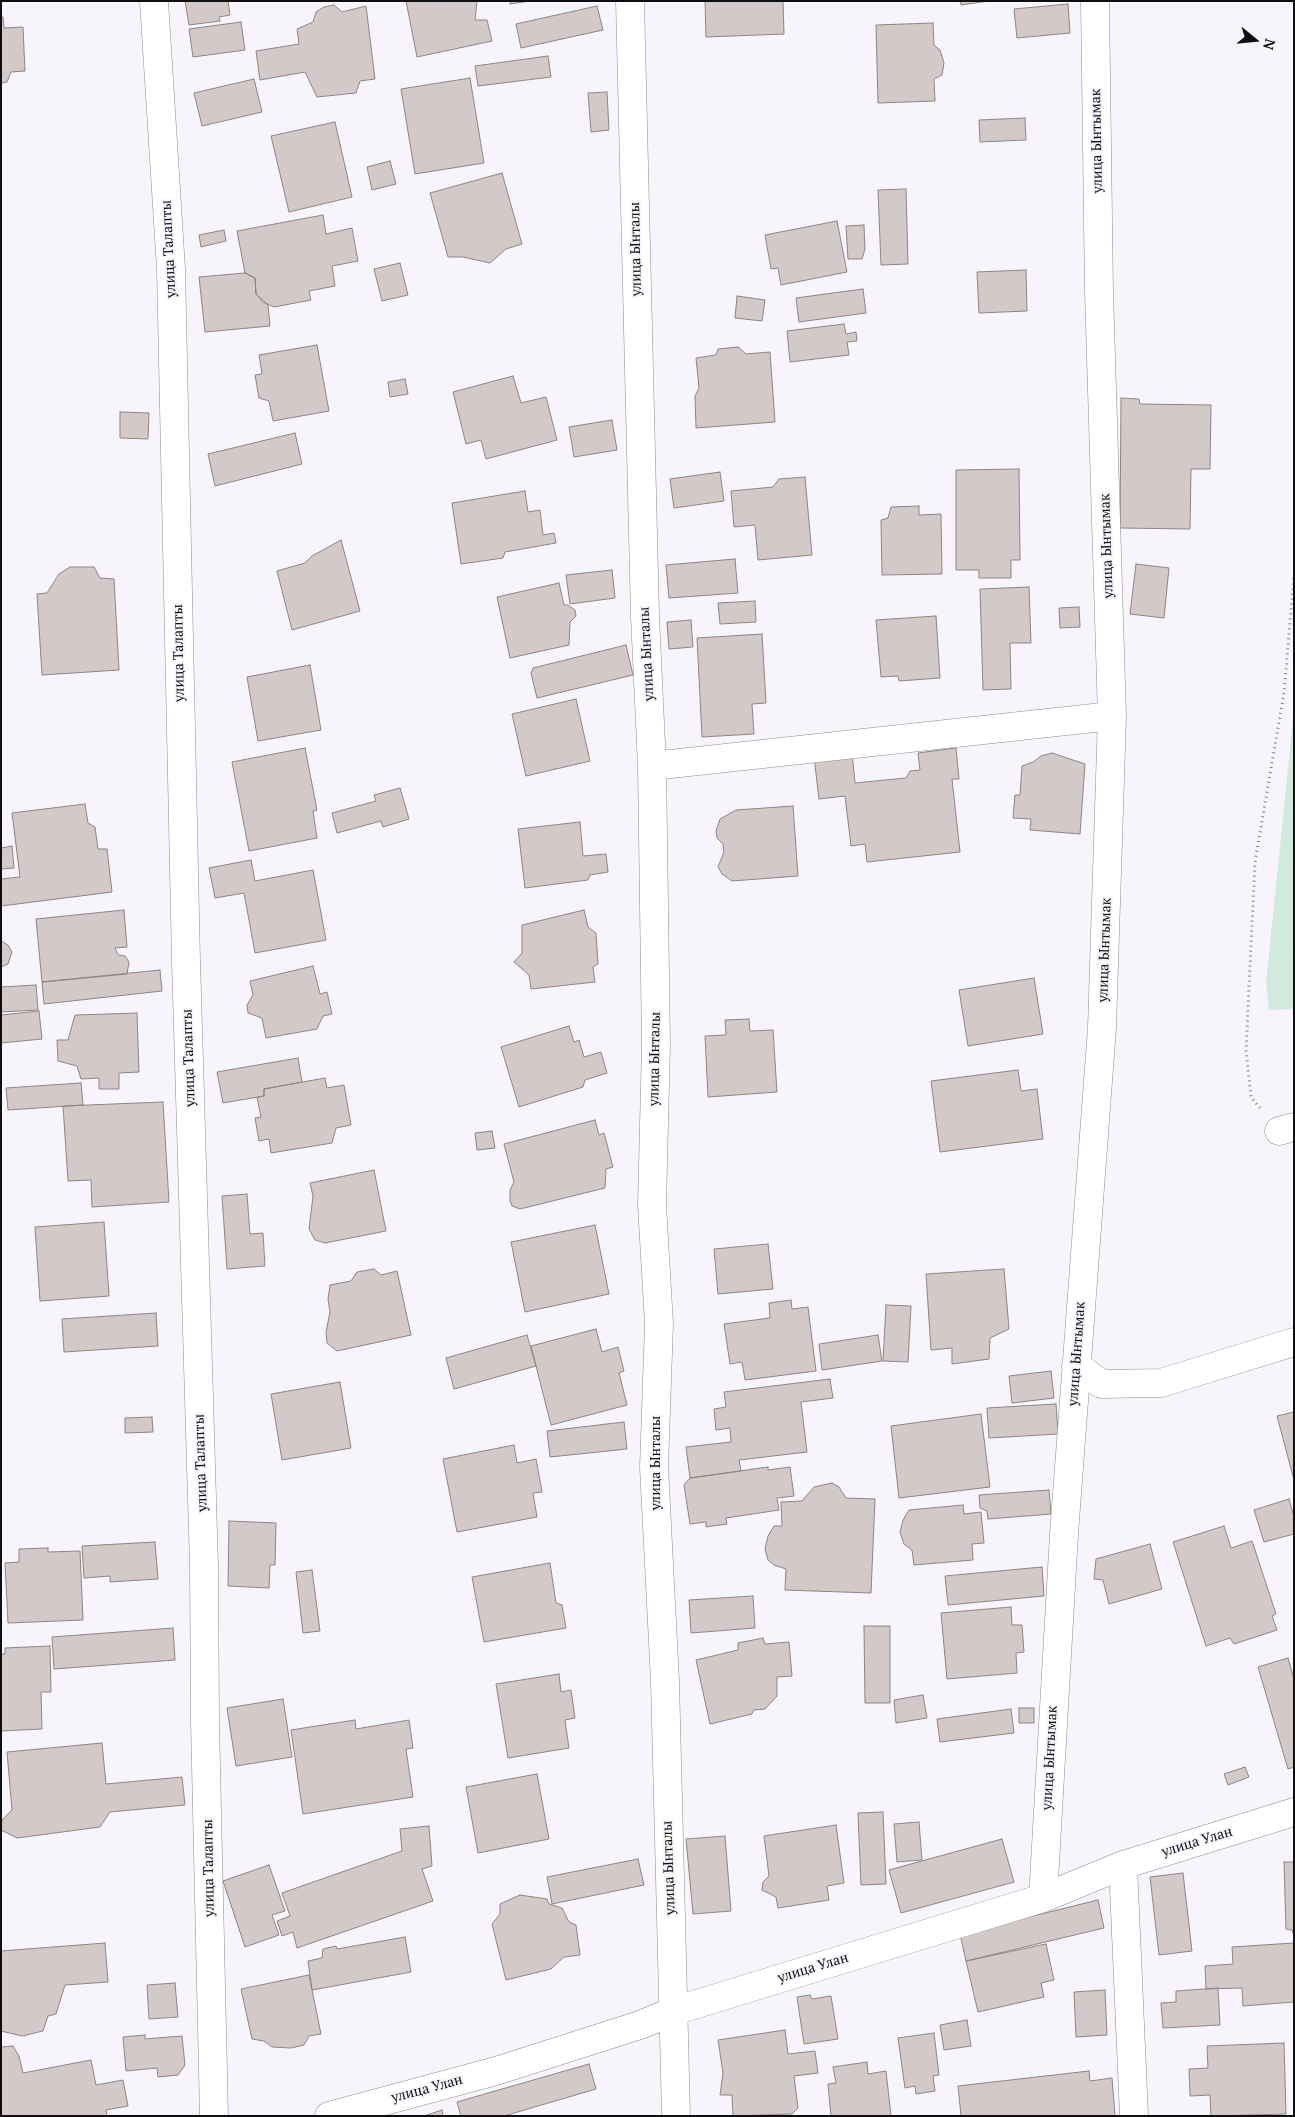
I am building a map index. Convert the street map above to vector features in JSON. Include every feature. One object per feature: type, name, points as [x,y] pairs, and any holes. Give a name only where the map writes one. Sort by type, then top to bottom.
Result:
[{"type":"street","name":"улица Талапты","points":[[154,1],[171,269],[186,961],[204,1566],[205,1722],[214,2116]]},
{"type":"street","name":"улица Ынталы","points":[[630,1],[645,616],[652,766],[656,1045],[652,1205],[658,1324],[654,1467],[664,1681],[676,2116]]},
{"type":"street","name":"улица Ынтымак","points":[[1043,1898],[1051,1735],[1076,1365],[1102,1028],[1112,716],[1099,292],[1095,1]]},
{"type":"street","points":[[652,766],[1112,716]]},
{"type":"street","points":[[1076,1365],[1101,1384],[1161,1383],[1294,1342]]},
{"type":"street","name":"улица Улан","points":[[329,2116],[496,2071],[640,2025],[674,2011],[1043,1898],[1123,1865],[1294,1812]]},
{"type":"street","points":[[1123,1865],[1134,2116]]},
{"type":"path","points":[[1286,1129],[1251,1097],[1246,1050],[1255,862],[1284,692],[1294,575]]},
{"type":"green space","points":[[1294,709],[1294,1009],[1269,1010],[1266,983]]},
{"type":"building","points":[[185,1],[228,1],[230,15],[219,17],[220,21],[189,25]]},
{"type":"building","points":[[406,1],[477,1],[475,20],[487,20],[492,41],[417,57]]},
{"type":"building","points":[[510,1],[530,1],[510,4]]},
{"type":"building","points":[[705,1],[783,1],[784,34],[706,37]]},
{"type":"building","points":[[960,1],[989,1],[961,5]]},
{"type":"building","points":[[1068,4],[1070,33],[1017,38],[1014,9]]},
{"type":"building","points":[[334,5],[342,12],[366,6],[375,79],[360,81],[356,93],[317,97],[305,72],[260,80],[256,51],[299,44],[297,29],[313,22],[316,12],[324,7]]},
{"type":"building","points":[[597,6],[603,30],[521,48],[516,24]]},
{"type":"building","points":[[1,17],[3,17],[4,28],[23,27],[25,71],[11,72],[7,82],[1,83]]},
{"type":"building","points":[[241,22],[245,50],[193,57],[189,29]]},
{"type":"building","points":[[933,23],[934,45],[940,50],[944,63],[942,75],[934,79],[935,101],[878,103],[876,25]]},
{"type":"building","points":[[548,56],[551,77],[478,86],[475,66]]},
{"type":"building","points":[[470,78],[484,163],[415,174],[401,89]]},
{"type":"building","points":[[254,79],[262,112],[202,126],[194,93]]},
{"type":"building","points":[[607,92],[609,130],[591,132],[588,93]]},
{"type":"building","points":[[1025,118],[1026,140],[980,142],[979,120]]},
{"type":"building","points":[[335,122],[352,197],[289,212],[271,136]]},
{"type":"building","points":[[390,161],[396,184],[372,190],[367,167]]},
{"type":"building","points":[[502,173],[522,244],[506,249],[490,263],[463,257],[448,257],[430,193]]},
{"type":"building","points":[[906,189],[908,264],[881,265],[878,190]]},
{"type":"building","points":[[323,215],[326,234],[352,228],[358,261],[332,266],[335,286],[309,291],[311,300],[274,307],[263,302],[256,294],[255,278],[245,273],[237,231]]},
{"type":"building","points":[[837,221],[847,272],[781,285],[778,268],[771,269],[765,235]]},
{"type":"building","points":[[864,225],[865,249],[862,259],[848,259],[846,226]]},
{"type":"building","points":[[224,230],[226,241],[201,247],[199,235]]},
{"type":"building","points":[[400,263],[408,295],[382,301],[374,269]]},
{"type":"building","points":[[1026,270],[1027,311],[979,313],[977,272]]},
{"type":"building","points":[[245,273],[255,278],[256,294],[268,305],[270,326],[205,332],[199,277]]},
{"type":"building","points":[[863,289],[866,313],[799,322],[796,298]]},
{"type":"building","points":[[737,296],[765,300],[762,321],[735,318]]},
{"type":"building","points":[[844,324],[846,334],[856,332],[857,341],[847,342],[849,355],[790,362],[787,331]]},
{"type":"building","points":[[317,345],[329,411],[273,421],[269,401],[259,398],[255,375],[262,374],[259,355]]},
{"type":"building","points":[[738,347],[746,354],[770,352],[775,422],[696,428],[695,396],[699,388],[696,358],[716,355],[718,349]]},
{"type":"building","points":[[513,376],[521,403],[546,397],[557,440],[486,459],[481,440],[466,444],[453,392]]},
{"type":"building","points":[[405,379],[408,394],[390,397],[388,382]]},
{"type":"building","points":[[1121,398],[1139,399],[1140,404],[1211,405],[1210,469],[1191,469],[1190,529],[1120,528]]},
{"type":"building","points":[[120,412],[149,413],[148,439],[120,438]]},
{"type":"building","points":[[612,420],[617,450],[574,457],[569,427]]},
{"type":"building","points":[[295,433],[302,464],[215,486],[208,454]]},
{"type":"building","points":[[1019,469],[1020,560],[1011,560],[1011,578],[979,578],[979,570],[956,570],[956,470]]},
{"type":"building","points":[[720,472],[724,501],[674,508],[670,479]]},
{"type":"building","points":[[805,477],[812,555],[758,560],[755,525],[734,527],[731,491],[773,487],[779,479]]},
{"type":"building","points":[[525,491],[528,512],[540,510],[543,535],[554,533],[556,543],[505,552],[503,558],[461,564],[452,503]]},
{"type":"building","points":[[919,506],[919,515],[941,514],[942,574],[882,575],[881,520],[888,518],[891,507]]},
{"type":"building","points":[[341,540],[360,611],[292,630],[277,571],[305,563],[312,556]]},
{"type":"building","points":[[735,559],[738,593],[669,598],[666,565]]},
{"type":"building","points":[[1136,564],[1169,568],[1164,618],[1130,614]]},
{"type":"building","points":[[70,567],[94,567],[100,578],[114,579],[119,670],[42,675],[37,594],[47,593],[59,574]]},
{"type":"building","points":[[612,570],[615,598],[570,604],[566,575]]},
{"type":"building","points":[[559,583],[564,605],[568,605],[575,610],[576,616],[570,622],[569,645],[510,658],[497,597]]},
{"type":"building","points":[[1029,587],[1031,643],[1010,643],[1011,689],[983,690],[980,589]]},
{"type":"building","points":[[755,601],[756,622],[720,624],[718,603]]},
{"type":"building","points":[[1079,607],[1080,627],[1060,628],[1059,608]]},
{"type":"building","points":[[936,616],[940,678],[899,681],[898,676],[881,677],[876,620]]},
{"type":"building","points":[[691,620],[693,647],[669,649],[667,622]]},
{"type":"building","points":[[762,634],[766,703],[752,704],[754,734],[702,737],[697,638]]},
{"type":"building","points":[[626,645],[633,675],[537,698],[531,673],[533,668]]},
{"type":"building","points":[[310,665],[321,730],[258,741],[247,677]]},
{"type":"building","points":[[576,699],[590,761],[526,776],[512,714]]},
{"type":"building","points":[[305,748],[317,810],[313,811],[317,838],[249,851],[232,762]]},
{"type":"building","points":[[956,748],[959,779],[952,779],[960,852],[867,862],[865,844],[851,846],[845,796],[819,799],[814,757],[852,753],[855,783],[906,778],[910,771],[920,770],[918,753]]},
{"type":"building","points":[[1052,753],[1085,764],[1080,834],[1030,830],[1031,819],[1013,818],[1015,795],[1020,795],[1022,766],[1033,762],[1041,756]]},
{"type":"building","points":[[400,788],[409,819],[383,827],[381,821],[337,833],[332,813],[376,801],[374,795]]},
{"type":"building","points":[[85,804],[88,823],[95,827],[98,849],[107,849],[112,892],[1,906],[1,879],[20,877],[12,813]]},
{"type":"building","points":[[793,806],[798,876],[732,881],[722,874],[718,867],[724,852],[723,844],[717,838],[716,831],[720,819],[736,810]]},
{"type":"building","points":[[580,822],[583,856],[606,854],[608,872],[590,875],[588,880],[525,888],[518,829]]},
{"type":"building","points":[[12,846],[14,868],[1,869],[1,848]]},
{"type":"building","points":[[251,860],[255,881],[313,870],[326,940],[255,953],[244,893],[215,898],[209,868]]},
{"type":"building","points":[[124,910],[127,947],[115,948],[118,955],[125,956],[129,962],[127,974],[42,982],[36,919]]},
{"type":"building","points":[[584,910],[588,927],[596,933],[598,964],[593,967],[595,982],[531,989],[529,975],[514,962],[522,953],[522,925]]},
{"type":"building","points":[[1,941],[8,945],[12,952],[8,964],[1,967]]},
{"type":"building","points":[[313,966],[320,994],[327,992],[332,1014],[323,1016],[317,1029],[266,1038],[262,1018],[248,1013],[247,1005],[253,995],[250,981]]},
{"type":"building","points":[[160,970],[162,991],[44,1004],[42,982]]},
{"type":"building","points":[[1034,978],[1043,1034],[968,1046],[959,990]]},
{"type":"building","points":[[36,985],[38,1010],[1,1012],[1,987]]},
{"type":"building","points":[[39,1011],[42,1039],[1,1043],[1,1015]]},
{"type":"building","points":[[137,1013],[139,1072],[119,1073],[119,1089],[99,1089],[99,1078],[81,1079],[77,1066],[58,1061],[57,1040],[68,1040],[75,1015]]},
{"type":"building","points":[[749,1019],[750,1031],[773,1030],[777,1092],[708,1097],[705,1036],[726,1035],[725,1020]]},
{"type":"building","points":[[569,1026],[574,1042],[579,1040],[584,1057],[601,1052],[607,1073],[585,1080],[583,1087],[519,1107],[501,1047]]},
{"type":"building","points":[[298,1058],[302,1082],[264,1089],[264,1096],[223,1103],[217,1072]]},
{"type":"building","points":[[1018,1070],[1021,1091],[1037,1089],[1043,1139],[940,1152],[931,1081]]},
{"type":"building","points":[[325,1078],[327,1088],[344,1085],[351,1125],[336,1128],[332,1143],[271,1153],[269,1139],[259,1141],[255,1118],[261,1117],[257,1097],[264,1096],[264,1089]]},
{"type":"building","points":[[81,1083],[83,1105],[8,1110],[6,1088]]},
{"type":"building","points":[[163,1102],[169,1202],[92,1207],[91,1180],[68,1181],[63,1106]]},
{"type":"building","points":[[595,1120],[599,1135],[604,1133],[613,1167],[606,1169],[605,1188],[520,1209],[512,1206],[510,1190],[514,1182],[504,1144]]},
{"type":"building","points":[[492,1131],[495,1148],[477,1150],[475,1133]]},
{"type":"building","points":[[374,1170],[386,1231],[325,1243],[315,1240],[309,1229],[313,1196],[310,1183]]},
{"type":"building","points":[[247,1194],[250,1234],[263,1233],[265,1266],[227,1269],[222,1196]]},
{"type":"building","points":[[104,1222],[109,1296],[40,1301],[35,1227]]},
{"type":"building","points":[[595,1225],[609,1294],[525,1312],[511,1242]]},
{"type":"building","points":[[768,1244],[773,1289],[718,1294],[714,1249]]},
{"type":"building","points":[[374,1269],[381,1275],[397,1271],[411,1335],[337,1351],[327,1343],[326,1332],[330,1312],[328,1299],[330,1285],[351,1281],[357,1272]]},
{"type":"building","points":[[1004,1269],[1009,1329],[990,1338],[989,1359],[952,1364],[952,1348],[931,1350],[926,1274]]},
{"type":"building","points":[[791,1300],[792,1309],[808,1307],[816,1371],[745,1380],[742,1362],[730,1364],[724,1324],[770,1318],[769,1303]]},
{"type":"building","points":[[886,1305],[911,1306],[908,1362],[883,1361]]},
{"type":"building","points":[[156,1313],[158,1346],[64,1352],[62,1319]]},
{"type":"building","points":[[596,1329],[602,1352],[618,1347],[624,1371],[619,1373],[627,1405],[551,1425],[531,1346]]},
{"type":"building","points":[[527,1335],[536,1366],[454,1389],[446,1358]]},
{"type":"building","points":[[878,1335],[882,1361],[822,1370],[819,1344]]},
{"type":"building","points":[[1051,1371],[1054,1398],[1012,1403],[1009,1376]]},
{"type":"building","points":[[830,1379],[833,1398],[801,1402],[807,1452],[739,1460],[741,1471],[690,1478],[686,1447],[731,1442],[730,1428],[716,1430],[714,1409],[726,1407],[724,1392]]},
{"type":"building","points":[[340,1382],[351,1448],[282,1460],[271,1394]]},
{"type":"building","points":[[1056,1404],[1058,1434],[989,1438],[987,1408]]},
{"type":"building","points":[[1294,1412],[1294,1480],[1277,1416]]},
{"type":"building","points":[[981,1414],[990,1487],[899,1498],[891,1426]]},
{"type":"building","points":[[152,1417],[153,1432],[125,1433],[125,1418]]},
{"type":"building","points":[[624,1422],[627,1449],[550,1457],[547,1431]]},
{"type":"building","points":[[514,1445],[517,1463],[536,1459],[542,1492],[533,1493],[537,1517],[457,1532],[443,1459]]},
{"type":"building","points":[[768,1467],[768,1470],[790,1467],[794,1496],[777,1498],[779,1510],[726,1518],[727,1524],[706,1527],[706,1522],[690,1524],[684,1485],[690,1478]]},
{"type":"building","points":[[832,1483],[839,1487],[846,1498],[875,1499],[871,1593],[785,1590],[786,1569],[774,1565],[768,1560],[765,1549],[768,1536],[774,1526],[782,1526],[781,1502],[802,1501],[814,1487]]},
{"type":"building","points":[[1049,1490],[1051,1514],[988,1519],[987,1511],[980,1508],[979,1495]]},
{"type":"building","points":[[1289,1499],[1294,1517],[1294,1534],[1264,1542],[1254,1510]]},
{"type":"building","points":[[963,1505],[964,1514],[981,1512],[984,1543],[972,1544],[973,1560],[914,1565],[912,1550],[904,1544],[900,1532],[903,1520],[909,1510]]},
{"type":"building","points":[[229,1521],[276,1523],[275,1565],[270,1565],[269,1588],[228,1586]]},
{"type":"building","points":[[1224,1526],[1231,1548],[1252,1541],[1276,1614],[1272,1616],[1277,1630],[1234,1644],[1230,1638],[1206,1646],[1173,1542]]},
{"type":"building","points":[[155,1542],[158,1579],[110,1582],[110,1576],[84,1578],[82,1546]]},
{"type":"building","points":[[1150,1544],[1162,1589],[1109,1604],[1103,1580],[1094,1579],[1096,1559]]},
{"type":"building","points":[[48,1548],[48,1552],[80,1551],[83,1620],[8,1623],[5,1563],[19,1562],[19,1549]]},
{"type":"building","points":[[550,1563],[556,1603],[562,1605],[566,1628],[484,1642],[472,1577]]},
{"type":"building","points":[[1042,1567],[1044,1596],[948,1605],[945,1576]]},
{"type":"building","points":[[312,1570],[320,1631],[303,1633],[296,1572]]},
{"type":"building","points":[[753,1596],[755,1628],[691,1633],[689,1600]]},
{"type":"building","points":[[1011,1607],[1012,1625],[1022,1625],[1024,1652],[1016,1653],[1017,1673],[947,1679],[941,1613]]},
{"type":"building","points":[[864,1626],[890,1626],[890,1703],[865,1703]]},
{"type":"building","points":[[173,1628],[175,1660],[54,1669],[52,1637]]},
{"type":"building","points":[[763,1638],[765,1644],[789,1642],[792,1676],[777,1677],[777,1696],[765,1709],[754,1710],[752,1714],[710,1724],[696,1660],[738,1650],[738,1643]]},
{"type":"building","points":[[50,1646],[51,1692],[41,1692],[42,1729],[1,1731],[1,1654],[5,1654],[5,1648]]},
{"type":"building","points":[[1288,1658],[1294,1679],[1294,1767],[1288,1769],[1258,1667]]},
{"type":"building","points":[[559,1674],[561,1692],[571,1690],[575,1718],[565,1720],[569,1748],[508,1758],[496,1684]]},
{"type":"building","points":[[923,1695],[927,1718],[896,1723],[894,1700]]},
{"type":"building","points":[[283,1699],[292,1757],[236,1766],[227,1708]]},
{"type":"building","points":[[1019,1708],[1034,1708],[1034,1723],[1019,1723]]},
{"type":"building","points":[[1011,1709],[1014,1733],[940,1742],[937,1719]]},
{"type":"building","points":[[355,1720],[356,1729],[409,1720],[413,1748],[406,1749],[413,1797],[303,1814],[291,1730]]},
{"type":"building","points":[[102,1743],[106,1784],[182,1777],[185,1805],[110,1812],[100,1827],[17,1838],[1,1830],[2,1820],[12,1810],[7,1752]]},
{"type":"building","points":[[1245,1767],[1249,1777],[1228,1785],[1224,1774]]},
{"type":"building","points":[[537,1774],[549,1839],[478,1853],[466,1787]]},
{"type":"building","points":[[883,1812],[886,1884],[861,1885],[858,1813]]},
{"type":"building","points":[[919,1822],[922,1860],[897,1862],[894,1824]]},
{"type":"building","points":[[836,1825],[844,1883],[827,1886],[829,1900],[778,1908],[776,1897],[762,1890],[763,1882],[769,1876],[764,1836]]},
{"type":"building","points":[[429,1826],[432,1866],[422,1869],[433,1901],[297,1948],[293,1932],[282,1936],[277,1921],[290,1916],[282,1893],[402,1851],[400,1829]]},
{"type":"building","points":[[725,1836],[731,1911],[693,1914],[686,1839]]},
{"type":"building","points":[[1002,1839],[1014,1882],[901,1913],[889,1870]]},
{"type":"building","points":[[638,1859],[644,1885],[552,1904],[547,1877]]},
{"type":"building","points":[[1284,1862],[1294,1862],[1294,1936],[1292,1930],[1286,1929]]},
{"type":"building","points":[[269,1865],[285,1911],[272,1915],[279,1935],[245,1947],[223,1881]]},
{"type":"building","points":[[1183,1873],[1192,1951],[1159,1955],[1150,1877]]},
{"type":"building","points":[[520,1895],[547,1899],[549,1904],[562,1908],[569,1922],[576,1925],[580,1955],[564,1957],[551,1969],[506,1980],[492,1924],[500,1914],[500,1904]]},
{"type":"building","points":[[1098,1900],[1104,1928],[966,1961],[960,1934]]},
{"type":"building","points":[[405,1937],[411,1972],[312,1990],[308,1961],[322,1958],[323,1949],[336,1946],[337,1949]]},
{"type":"building","points":[[105,1943],[108,1982],[65,1985],[56,2014],[48,2016],[43,2031],[22,2036],[1,2031],[1,1951]]},
{"type":"building","points":[[1294,1943],[1294,2002],[1243,2006],[1242,1988],[1206,1989],[1205,1966],[1233,1964],[1232,1947]]},
{"type":"building","points":[[1046,1944],[1054,1980],[1041,1983],[1044,1997],[978,2012],[966,1961]]},
{"type":"building","points":[[309,1975],[321,2034],[309,2036],[304,2045],[291,2048],[272,2047],[264,2041],[252,2039],[241,1989]]},
{"type":"building","points":[[175,1983],[178,2017],[149,2019],[147,1985]]},
{"type":"building","points":[[1218,1988],[1220,2025],[1163,2028],[1161,2003],[1176,2002],[1176,1991]]},
{"type":"building","points":[[1105,1990],[1107,2035],[1076,2037],[1074,1992]]},
{"type":"building","points":[[810,1995],[812,1999],[831,1996],[838,2039],[804,2044],[797,1997]]},
{"type":"building","points":[[967,2020],[971,2046],[944,2050],[940,2025]]},
{"type":"building","points":[[785,2030],[788,2054],[815,2051],[818,2073],[794,2076],[798,2108],[792,2114],[733,2116],[732,2095],[720,2095],[723,2073],[718,2040]]},
{"type":"building","points":[[934,2033],[939,2075],[933,2076],[935,2091],[916,2094],[915,2086],[905,2088],[898,2038]]},
{"type":"building","points":[[145,2035],[145,2039],[182,2036],[185,2065],[178,2075],[158,2077],[157,2068],[126,2071],[123,2037]]},
{"type":"building","points":[[1284,2043],[1286,2114],[1211,2116],[1210,2095],[1190,2096],[1189,2069],[1208,2068],[1207,2046]]},
{"type":"building","points":[[13,2046],[19,2056],[23,2073],[91,2060],[96,2085],[123,2080],[128,2106],[106,2110],[107,2116],[1,2116],[1,2047]]},
{"type":"building","points":[[867,2062],[868,2074],[886,2071],[891,2116],[831,2116],[828,2084],[836,2083],[833,2067]]},
{"type":"building","points":[[589,2064],[596,2089],[504,2116],[461,2116],[457,2102]]},
{"type":"building","points":[[1089,2071],[1090,2081],[1112,2078],[1115,2116],[961,2116],[958,2086]]},
{"type":"building","points":[[442,2110],[443,2116],[424,2116]]}]
